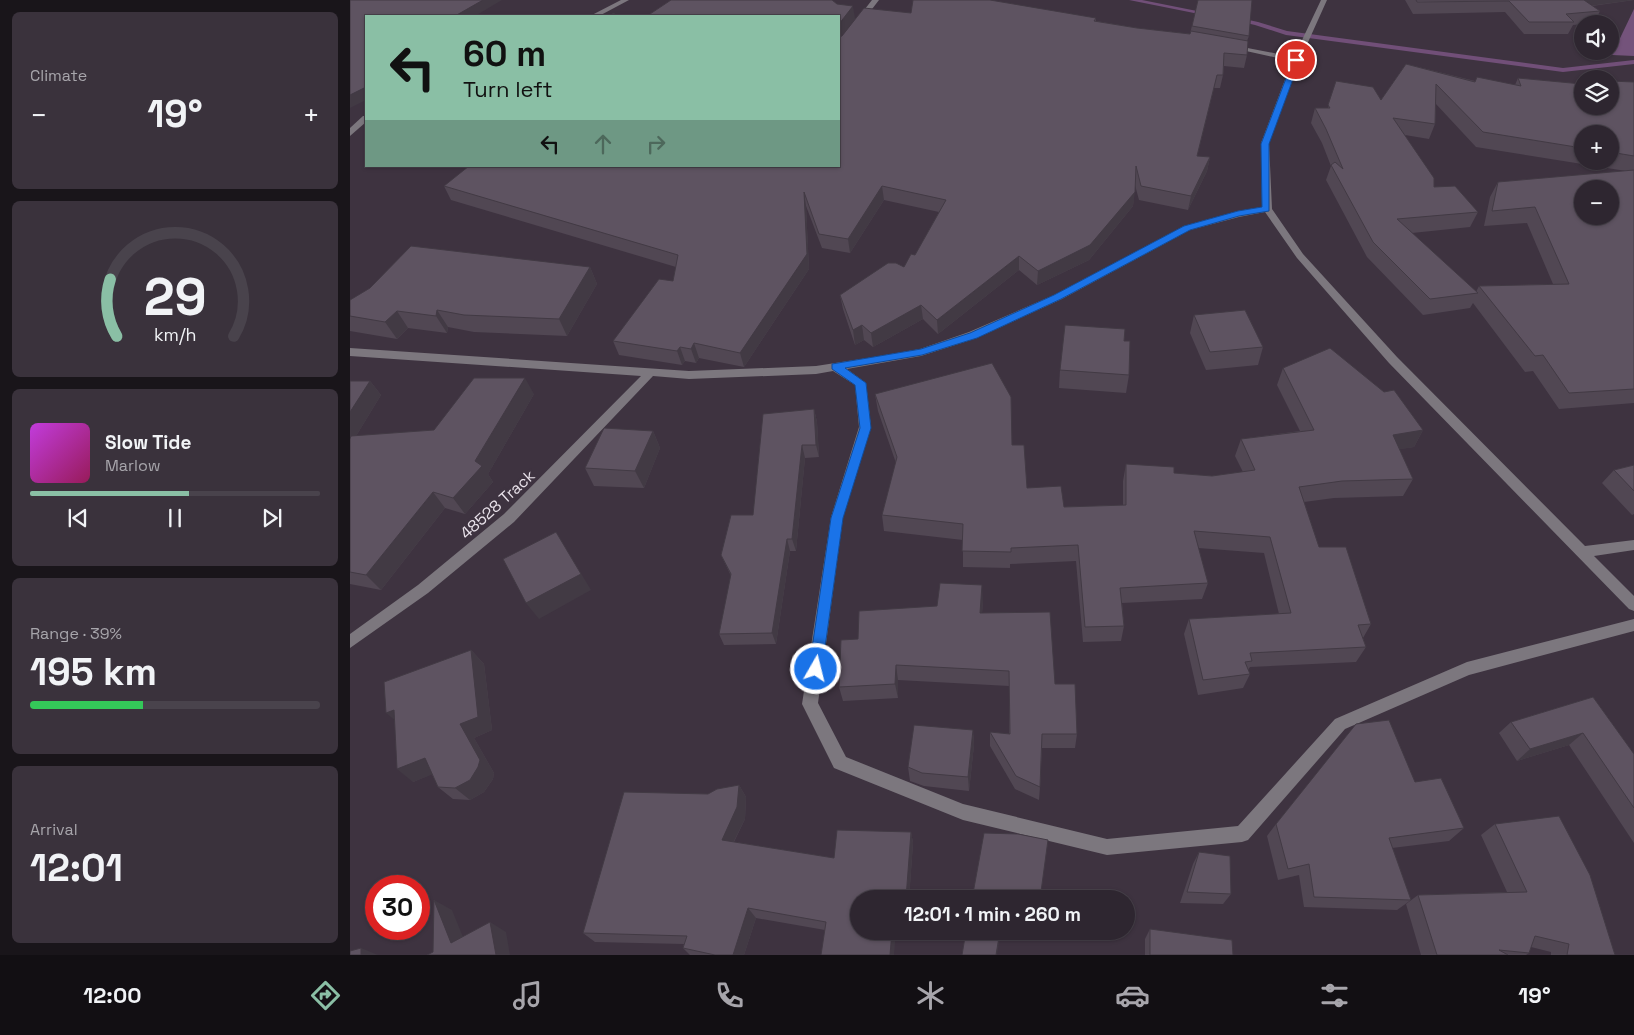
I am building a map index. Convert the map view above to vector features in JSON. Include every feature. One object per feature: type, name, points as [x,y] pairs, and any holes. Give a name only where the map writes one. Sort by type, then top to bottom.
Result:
[{"type":"street","points":[[596,15],[626,0]]},
{"type":"street","points":[[840,45],[876,0]]},
{"type":"street","points":[[1324,0],[1298,55],[1265,144],[1266,209],[1300,256],[1393,360],[1634,605]]},
{"type":"street","points":[[1222,46],[1298,55]]},
{"type":"street","points":[[350,133],[365,119]]},
{"type":"street","points":[[350,352],[650,374],[689,375],[816,370],[922,352],[973,335],[1058,297],[1187,228],[1238,214],[1266,209]]},
{"type":"street","points":[[836,366],[860,383],[866,428],[837,518],[810,704],[840,763],[963,812],[1107,847],[1242,834],[1340,724],[1467,669],[1634,625]]},
{"type":"street","name":"48528 Track","points":[[350,642],[423,589],[509,518],[650,374]]},
{"type":"street","points":[[1583,552],[1634,545]]},
{"type":"shaded area","points":[[1634,9],[1634,56],[1619,55],[1619,40]]},
{"type":"building","points":[[350,0],[483,0],[457,15],[365,15],[365,88],[350,95]]},
{"type":"building","points":[[671,0],[832,0],[837,4],[853,6],[840,23],[840,15],[648,15]]},
{"type":"building","points":[[913,0],[990,0],[1096,18],[1094,21],[1137,28],[1190,34],[1191,31],[1248,41],[1247,55],[1224,53],[1223,75],[1217,75],[1197,156],[1210,157],[1191,196],[1141,186],[1136,166],[1135,192],[1090,245],[1038,271],[1019,256],[937,320],[921,305],[871,333],[862,325],[853,330],[840,295],[888,263],[896,263],[904,267],[911,254],[915,255],[946,200],[882,186],[848,239],[819,234],[804,192],[807,254],[740,353],[694,343],[691,349],[680,347],[677,351],[613,341],[659,279],[673,281],[678,255],[444,186],[468,167],[840,167],[840,37],[864,8],[911,13]]},
{"type":"building","points":[[1198,0],[1252,0],[1249,36],[1192,26]]},
{"type":"building","points":[[1416,0],[1584,0],[1600,11],[1566,14],[1574,22],[1529,22],[1509,1],[1417,2]]},
{"type":"building","points":[[1406,64],[1475,82],[1477,77],[1521,86],[1518,78],[1574,83],[1574,115],[1619,115],[1619,81],[1634,82],[1634,156],[1619,154],[1619,125],[1574,125],[1574,147],[1483,132],[1436,84],[1435,124],[1393,118],[1434,178],[1434,187],[1455,186],[1478,212],[1397,219],[1478,293],[1430,299],[1373,242],[1331,165],[1335,162],[1343,169],[1315,108],[1330,108],[1328,105],[1336,81],[1373,87],[1381,100]]},
{"type":"building","points":[[1634,170],[1634,389],[1569,393],[1543,355],[1535,356],[1479,286],[1569,284],[1535,207],[1492,211],[1498,182]]},
{"type":"building","points":[[411,246],[590,267],[559,319],[464,315],[437,310],[436,316],[397,311],[385,322],[350,316],[350,300],[370,288]]},
{"type":"building","points":[[1245,310],[1263,347],[1210,352],[1194,315]]},
{"type":"building","points":[[1065,325],[1125,329],[1124,341],[1130,341],[1129,375],[1060,370]]},
{"type":"building","points":[[1330,348],[1384,392],[1394,390],[1423,430],[1393,435],[1413,479],[1342,481],[1299,487],[1319,547],[1346,547],[1371,624],[1358,625],[1366,647],[1250,653],[1252,661],[1245,662],[1250,674],[1203,680],[1189,619],[1291,613],[1270,537],[1194,531],[1208,583],[1120,588],[1124,626],[1085,627],[1078,545],[1011,548],[1011,552],[962,551],[963,524],[882,515],[897,457],[875,394],[992,363],[1011,397],[1012,445],[1024,445],[1027,488],[1061,486],[1064,507],[1126,505],[1126,464],[1174,467],[1174,473],[1212,476],[1255,470],[1241,439],[1314,430],[1283,368]]},
{"type":"building","points":[[474,378],[525,378],[475,461],[482,466],[453,498],[433,492],[366,575],[350,572],[351,436],[434,430]]},
{"type":"building","points":[[350,381],[370,381],[350,412]]},
{"type":"building","points":[[814,409],[816,445],[802,445],[792,539],[787,539],[772,633],[719,634],[731,574],[721,555],[731,515],[753,515],[763,414]]},
{"type":"building","points":[[604,428],[653,431],[635,471],[585,468]]},
{"type":"building","points":[[1634,465],[1634,491],[1614,470]]},
{"type":"building","points":[[556,532],[581,574],[526,603],[503,559]]},
{"type":"building","points":[[940,583],[982,585],[980,613],[1050,612],[1055,684],[1075,684],[1077,734],[1042,734],[1040,787],[1016,776],[990,732],[1010,734],[1009,671],[896,665],[895,684],[839,687],[841,640],[858,639],[859,611],[937,606]]},
{"type":"building","points":[[471,650],[478,717],[460,724],[480,760],[470,780],[455,788],[438,787],[425,758],[397,769],[394,710],[386,713],[384,682]]},
{"type":"building","points":[[1593,697],[1634,754],[1634,808],[1583,733],[1530,749],[1511,722]]},
{"type":"building","points":[[1389,720],[1415,782],[1441,778],[1464,828],[1389,838],[1411,900],[1314,897],[1309,864],[1288,869],[1276,824],[1356,724]]},
{"type":"building","points":[[914,725],[973,730],[968,777],[922,773],[908,767]]},
{"type":"building","points":[[739,785],[737,807],[722,840],[834,858],[837,830],[911,832],[907,890],[850,890],[850,940],[891,940],[890,955],[821,955],[826,922],[748,908],[733,955],[715,955],[683,948],[687,936],[583,933],[624,792],[708,794],[717,789]]},
{"type":"building","points":[[1559,816],[1590,875],[1615,955],[1567,955],[1569,944],[1535,936],[1529,953],[1499,950],[1508,955],[1437,955],[1418,895],[1527,892],[1495,824]]},
{"type":"building","points":[[984,833],[1018,834],[1048,840],[1041,890],[974,890]]},
{"type":"building","points":[[1199,852],[1230,856],[1231,894],[1187,892]]},
{"type":"building","points":[[434,900],[451,943],[490,922],[496,955],[427,955],[433,952]]},
{"type":"building","points":[[1150,929],[1232,940],[1233,955],[1150,955]]},
{"type":"building","points":[[964,940],[998,940],[996,955],[962,955]]},
{"type":"building","points":[[361,948],[361,955],[350,955],[350,951]]},
{"type":"waterway","points":[[1132,0],[1209,14]]},
{"type":"waterway","points":[[1235,19],[1256,23],[1286,33],[1563,70],[1634,62]]},
{"type":"route","points":[[816,669],[837,518],[866,428],[860,383],[836,366],[922,352],[973,335],[1058,297],[1187,228],[1238,214],[1266,209],[1265,144],[1296,60]]}]
